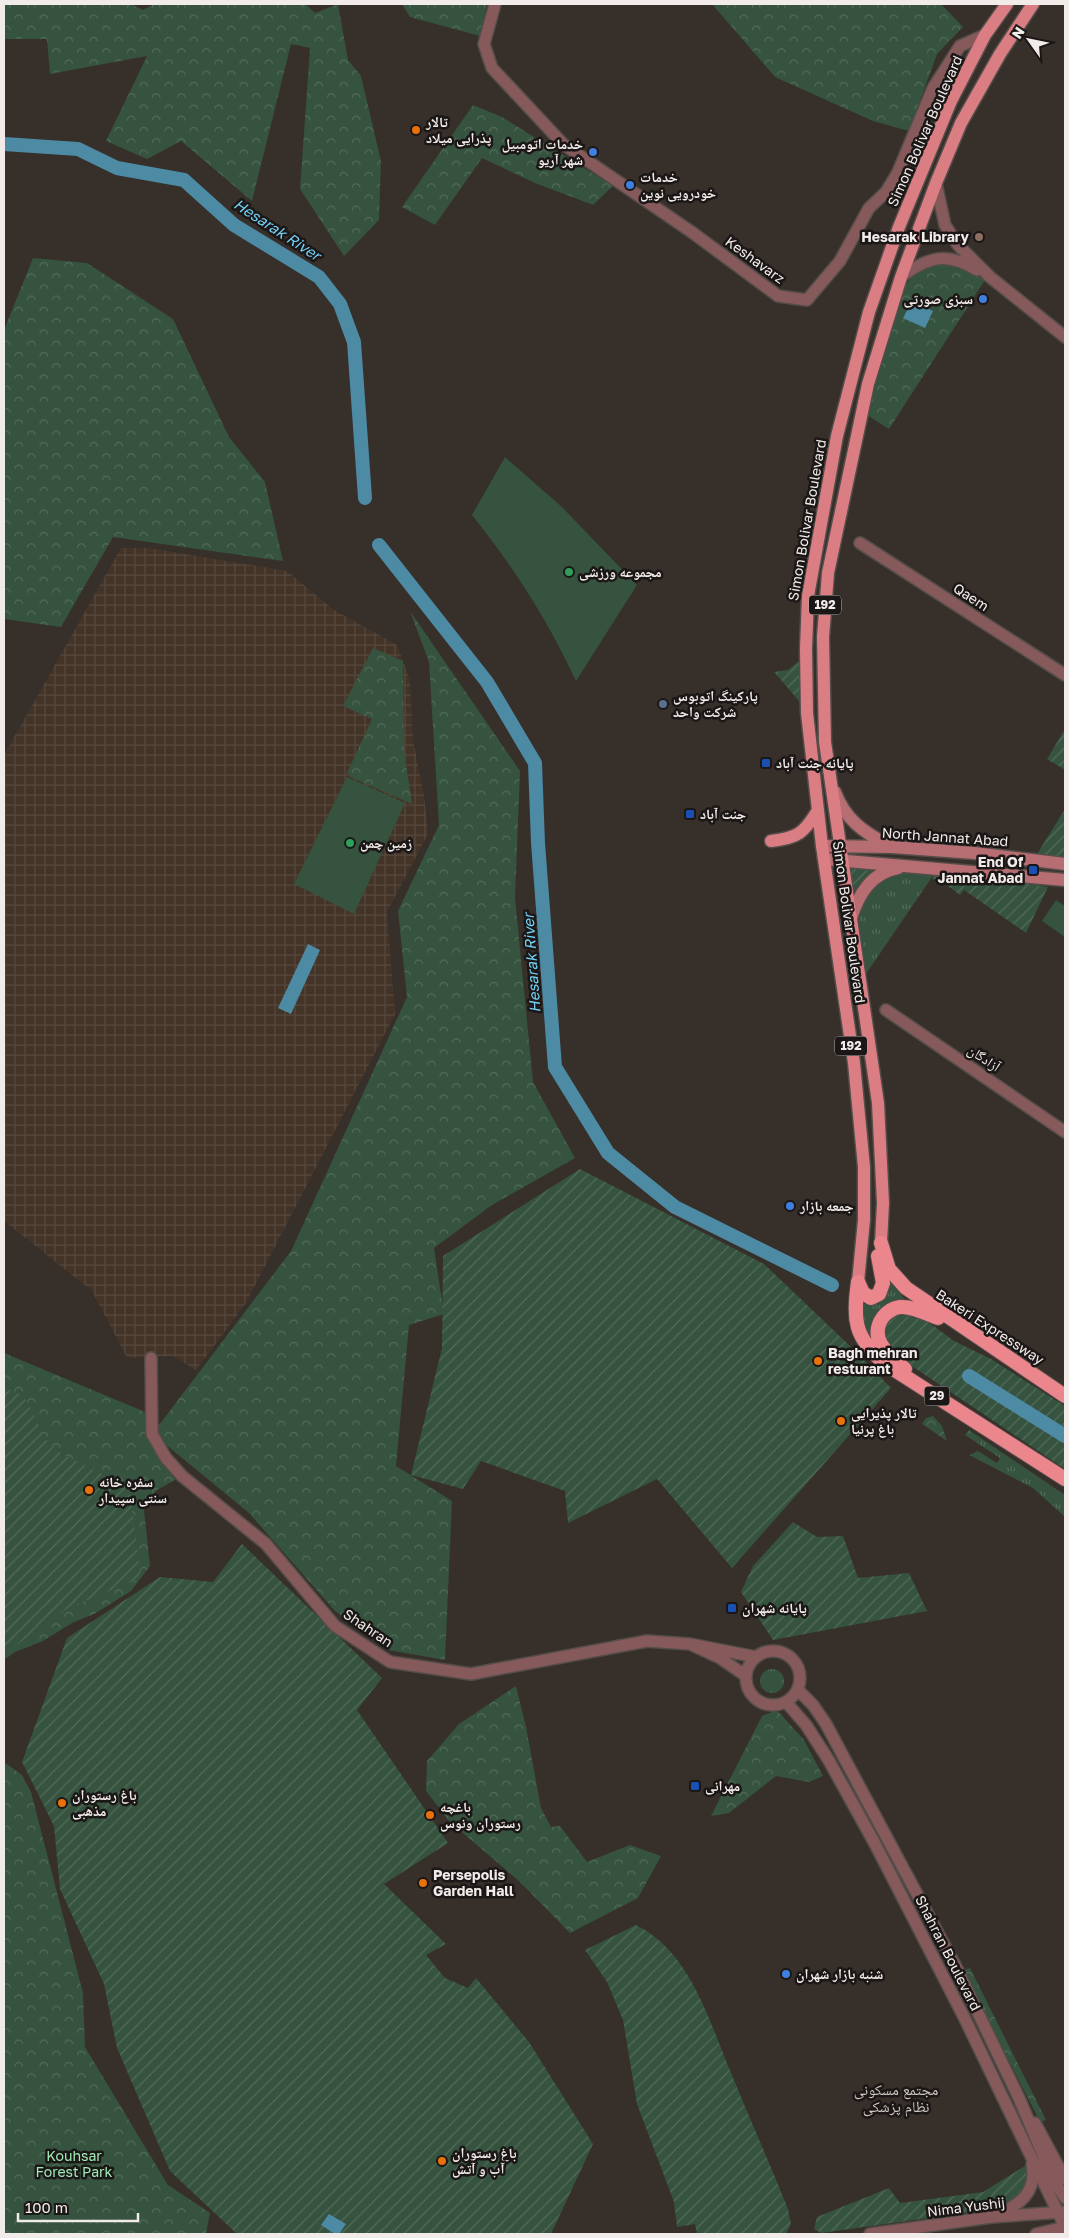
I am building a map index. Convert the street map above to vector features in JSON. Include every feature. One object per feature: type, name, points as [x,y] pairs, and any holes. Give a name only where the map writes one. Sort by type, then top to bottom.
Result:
[{"type":"highway","points":[[858,1282],[866,1296],[871,1298],[879,1294],[883,1282],[878,1263],[881,1243]]},
{"type":"highway","name":"Bakeri Expressway","points":[[881,1243],[886,1262],[899,1283],[954,1323],[1065,1396]]},
{"type":"highway","name":"29","points":[[858,1282],[855,1316],[863,1341],[884,1363],[1065,1479]]},
{"type":"highway","points":[[942,1400],[882,1348],[878,1330],[885,1315],[898,1308],[910,1309],[954,1323]]},
{"type":"main road","name":"Simon Bolivar Boulevard","points":[[858,1282],[864,1220],[864,1167],[860,1112],[822,846],[807,714],[806,649],[808,596],[837,436],[869,312],[899,227],[951,101],[985,35],[1007,4]]},
{"type":"main road","name":"Simon Bolivar Boulevard","points":[[881,1243],[883,1203],[878,1103],[825,742],[822,694],[822,637],[828,573],[868,384],[901,277],[936,182],[979,88],[1033,4]]},
{"type":"main road","points":[[832,785],[840,806],[853,824],[872,837],[892,847]]},
{"type":"main road","points":[[771,841],[804,831],[818,810]]},
{"type":"main road","name":"North Jannat Abad","points":[[822,846],[840,853],[908,866],[1065,880]]},
{"type":"main road","name":"North Jannat Abad","points":[[824,859],[840,853],[892,847],[1016,857],[1065,864]]},
{"type":"main road","points":[[851,918],[858,898],[866,886],[884,872],[908,866]]},
{"type":"street","name":"Keshavarz","points":[[495,4],[484,44],[492,68],[550,131],[564,144],[605,174],[693,234],[778,296],[807,300],[840,261],[869,208],[886,192],[898,172],[933,88],[960,46],[985,35]]},
{"type":"street","points":[[936,182],[941,214],[950,234],[990,277],[1065,337]]},
{"type":"street","points":[[901,277],[924,264],[942,258],[960,260],[990,277]]},
{"type":"street","name":"Qaem","points":[[860,543],[1065,676]]},
{"type":"street","name":"آزادگان","points":[[886,1010],[1065,1132]]},
{"type":"street","name":"Shahran","points":[[151,1358],[152,1434],[166,1458],[182,1476],[266,1544],[335,1626],[390,1662],[471,1674],[647,1641],[690,1644]]},
{"type":"street","points":[[690,1644],[756,1657]]},
{"type":"street","points":[[690,1644],[720,1658],[746,1676]]},
{"type":"street","points":[[776,1651],[791,1657],[800,1672],[798,1690],[786,1702],[771,1705],[763,1703],[750,1693],[746,1676],[756,1657],[767,1652],[776,1651]]},
{"type":"street","name":"Shahran Boulevard","points":[[798,1690],[813,1705],[826,1724],[951,1958],[1019,2098],[1054,2181],[1065,2198]]},
{"type":"street","name":"Shahran Boulevard","points":[[786,1702],[811,1732],[874,1842],[1061,2212],[1065,2227]]},
{"type":"street","points":[[1019,2098],[1045,2139],[1065,2179]]},
{"type":"street","points":[[992,2217],[1013,2207],[1030,2193],[1034,2173],[1031,2155]]},
{"type":"street","name":"Nima Yushij","points":[[870,2234],[992,2217],[1061,2212]]},
{"type":"street","points":[[1032,2215],[1044,2224],[1038,2234]]},
{"type":"street","points":[[1038,2234],[1065,2227]]},
{"type":"shaded area","points":[[121,548],[148,548],[287,571],[334,610],[397,645],[410,680],[413,740],[424,796],[428,834],[387,912],[395,1014],[246,1303],[196,1370],[173,1356],[127,1358],[92,1291],[4,1221],[4,755]]},
{"type":"green space","points":[[4,4],[131,4],[143,10],[154,4],[305,4],[315,13],[338,4],[348,60],[361,76],[381,161],[379,220],[344,256],[300,189],[310,48],[291,44],[252,201],[181,141],[147,159],[106,141],[147,56],[50,74],[47,39],[4,39]]},
{"type":"green space","points":[[402,4],[487,4],[480,36],[410,17]]},
{"type":"green space","points":[[712,4],[941,4],[963,27],[937,54],[909,131],[873,121],[775,77]]},
{"type":"green space","points":[[473,105],[502,117],[613,186],[593,205],[535,183],[482,158],[435,225],[402,207]]},
{"type":"green space","points":[[33,258],[87,263],[173,319],[229,437],[265,482],[283,561],[113,537],[61,627],[4,619],[4,330]]},
{"type":"green space","points":[[941,263],[959,264],[985,280],[889,429],[867,415],[903,289],[916,271]]},
{"type":"green space","name":"مجموعه ورزشی","points":[[505,457],[562,507],[637,585],[576,681],[554,637],[529,595],[502,554],[472,515]]},
{"type":"green space","points":[[410,611],[520,771],[515,898],[533,1082],[575,1158],[492,1205],[434,1248],[444,1314],[409,1325],[396,1466],[452,1501],[445,1660],[388,1650],[335,1611],[249,1513],[154,1435],[182,1476],[157,1490],[144,1510],[150,1566],[131,1591],[96,1613],[72,1623],[43,1641],[15,1652],[4,1660],[4,1353],[150,1414],[153,1433],[291,1251],[407,997],[398,911],[439,825],[429,662]]},
{"type":"green space","points":[[373,648],[403,661],[404,751],[412,804],[350,777],[347,773],[372,719],[343,706]]},
{"type":"green space","points":[[799,661],[799,701],[774,672],[788,670]]},
{"type":"green space","points":[[1065,729],[1065,770],[1047,759]]},
{"type":"green space","name":"زمین چمن","points":[[347,777],[405,803],[354,914],[294,884]]},
{"type":"green space","points":[[1065,809],[1065,858],[1037,854]]},
{"type":"green space","points":[[848,867],[889,867],[854,904]]},
{"type":"green space","points":[[900,871],[934,874],[866,974],[857,919],[870,885]]},
{"type":"green space","points":[[935,874],[996,878],[1048,887],[1026,933],[964,890],[960,895],[940,880],[932,879]]},
{"type":"green space","points":[[1056,900],[1065,906],[1065,937],[1042,921]]},
{"type":"green space","points":[[580,1169],[764,1264],[891,1388],[732,1568],[657,1479],[568,1523],[565,1491],[481,1461],[463,1489],[411,1475],[442,1348],[443,1256]]},
{"type":"green space","points":[[887,1277],[907,1302],[872,1346],[860,1319],[862,1303],[869,1305],[879,1303],[886,1290]]},
{"type":"green space","points":[[892,1312],[919,1315],[954,1341],[991,1359],[1065,1406],[1065,1469],[897,1356],[880,1333]]},
{"type":"green space","points":[[4,1388],[23,1395],[51,1448],[129,1488],[141,1578],[68,1608],[4,1654]]},
{"type":"green space","points":[[933,1416],[942,1426],[947,1441],[922,1424],[926,1418]]},
{"type":"green space","points":[[969,1430],[1065,1495],[1065,1517],[1033,1488],[969,1455],[978,1451],[997,1463],[1000,1458],[965,1435]]},
{"type":"green space","points":[[793,1522],[817,1537],[843,1536],[858,1578],[909,1573],[927,1611],[773,1640],[741,1592],[753,1566]]},
{"type":"green space","points":[[242,1544],[382,1678],[357,1710],[448,1843],[384,1884],[446,1944],[426,1955],[445,1978],[468,1988],[476,1978],[529,2042],[593,2144],[551,2234],[237,2234],[170,2171],[117,2048],[104,1984],[60,1889],[54,1826],[22,1762],[67,1638],[160,1577],[213,1582]]},
{"type":"green space","points":[[772,1669],[780,1673],[784,1681],[780,1689],[772,1693],[764,1689],[760,1681],[764,1673]]},
{"type":"green space","points":[[516,1686],[526,1727],[541,1808],[551,1827],[560,1826],[587,1862],[630,1845],[661,1856],[638,1898],[570,1933],[519,1881],[450,1822],[426,1791],[427,1761],[459,1724]]},
{"type":"green space","points":[[777,1710],[804,1740],[823,1776],[809,1782],[776,1776],[729,1813],[711,1816],[762,1716]]},
{"type":"green space","name":"Kouhsar Forest Park","points":[[4,1762],[22,1775],[31,1792],[83,1993],[85,2047],[168,2185],[210,2213],[206,2234],[4,2234]]},
{"type":"green space","points":[[636,1925],[670,1951],[683,1968],[704,2007],[788,2209],[791,2224],[786,2234],[697,2234],[695,2224],[677,2227],[674,2202],[637,2104],[623,2020],[607,1982],[585,1950]]},
{"type":"green space","points":[[970,1968],[1046,2120],[1040,2122],[963,1970]]},
{"type":"green space","points":[[1028,2164],[1026,2193],[999,2208],[821,2233],[814,2229],[817,2217],[889,2188],[900,2203],[983,2192]]},
{"type":"water","points":[[912,301],[933,311],[925,328],[903,318]]},
{"type":"water","points":[[308,944],[320,950],[291,1014],[278,1008]]},
{"type":"water","points":[[329,2214],[346,2224],[339,2234],[335,2234],[321,2225]]},
{"type":"waterway","name":"Hesarak River","points":[[4,144],[78,149],[117,168],[184,180],[234,225],[319,277],[340,304],[354,342],[365,498]]},
{"type":"waterway","name":"Hesarak River","points":[[379,545],[487,682],[535,763],[538,843],[555,1067],[608,1153],[675,1207],[832,1285]]},
{"type":"waterway","name":"Hesarak River","points":[[969,1376],[1065,1436]]},
{"type":"place","name":"تالار پذرایی میلاد","points":[[416,130]]},
{"type":"place","name":"خدمات اتومبیل شهر آریو","points":[[593,152]]},
{"type":"place","name":"خدمات خودرویی نوین","points":[[630,185]]},
{"type":"place","name":"Hesarak Library","points":[[979,237]]},
{"type":"place","name":"سبزی صورتی","points":[[983,299]]},
{"type":"place","name":"مجموعه ورزشی","points":[[569,572]]},
{"type":"place","name":"پارکینگ اتوبوس شرکت واحد","points":[[663,704]]},
{"type":"place","name":"پایانه جنت آباد","points":[[766,763]]},
{"type":"place","name":"جنت آباد","points":[[690,814]]},
{"type":"place","name":"زمین چمن","points":[[350,843]]},
{"type":"place","name":"End Of Jannat Abad","points":[[1033,870]]},
{"type":"place","name":"جمعه بازار","points":[[790,1206]]},
{"type":"place","name":"Bagh mehran resturant","points":[[818,1361]]},
{"type":"place","name":"تالار پذیرایی باغ پرنیا","points":[[841,1421]]},
{"type":"place","name":"سفره خانه سنتی سپیدار","points":[[89,1490]]},
{"type":"place","name":"پایانه شهران","points":[[732,1608]]},
{"type":"place","name":"مهرانی","points":[[695,1786]]},
{"type":"place","name":"باغ رستوران مذهبی","points":[[62,1803]]},
{"type":"place","name":"باغچه رستوران ونوس","points":[[430,1815]]},
{"type":"place","name":"Persepolis Garden Hall","points":[[423,1883]]},
{"type":"place","name":"شنبه بازار شهران","points":[[786,1974]]},
{"type":"place","name":"باغ رستوران آب و آتش","points":[[442,2161]]},
{"type":"district","name":"مجتمع مسکونی نظام پزشکی","points":[[896,2098]]}]
